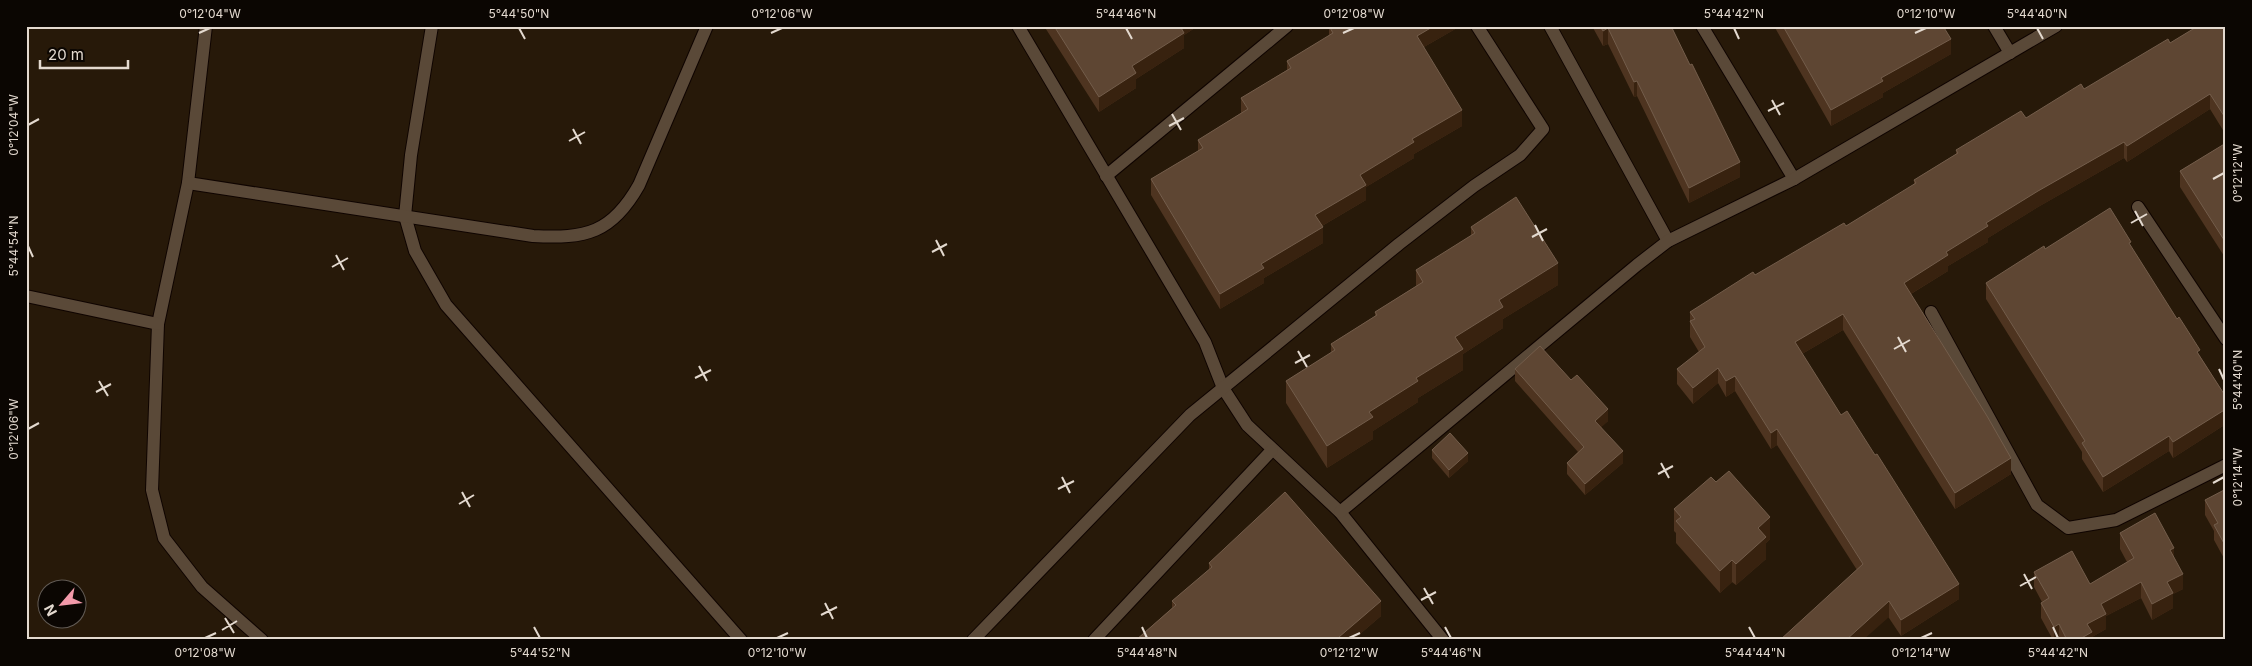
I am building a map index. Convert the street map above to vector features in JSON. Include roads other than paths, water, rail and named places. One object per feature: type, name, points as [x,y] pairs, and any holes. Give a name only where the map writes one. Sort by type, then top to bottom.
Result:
[{"type":"street","points":[[206,26],[188,183],[158,324],[152,490],[164,538],[202,587],[262,640]]},
{"type":"street","points":[[432,26],[411,155],[406,216],[415,251],[446,306],[741,640]]},
{"type":"street","points":[[188,183],[532,236],[562,237],[593,230],[614,219],[627,206],[639,185],[707,26]]},
{"type":"street","points":[[1018,26],[1205,342],[1223,388],[1247,425],[1340,512],[1436,637]]},
{"type":"street","points":[[1106,176],[1286,26]]},
{"type":"street","points":[[972,640],[1190,415],[1399,244],[1474,186],[1520,154],[1543,129],[1477,26]]},
{"type":"street","points":[[1550,26],[1668,241]]},
{"type":"street","points":[[1702,26],[1794,179]]},
{"type":"street","points":[[1994,26],[2010,53]]},
{"type":"street","points":[[1340,512],[1629,271],[1668,241],[1794,179],[2056,26]]},
{"type":"street","points":[[2138,207],[2226,340]]},
{"type":"street","points":[[26,296],[158,324]]},
{"type":"street","points":[[1931,312],[2037,505],[2068,528],[2116,520],[2226,465]]},
{"type":"street","points":[[1094,640],[1272,450]]}]
